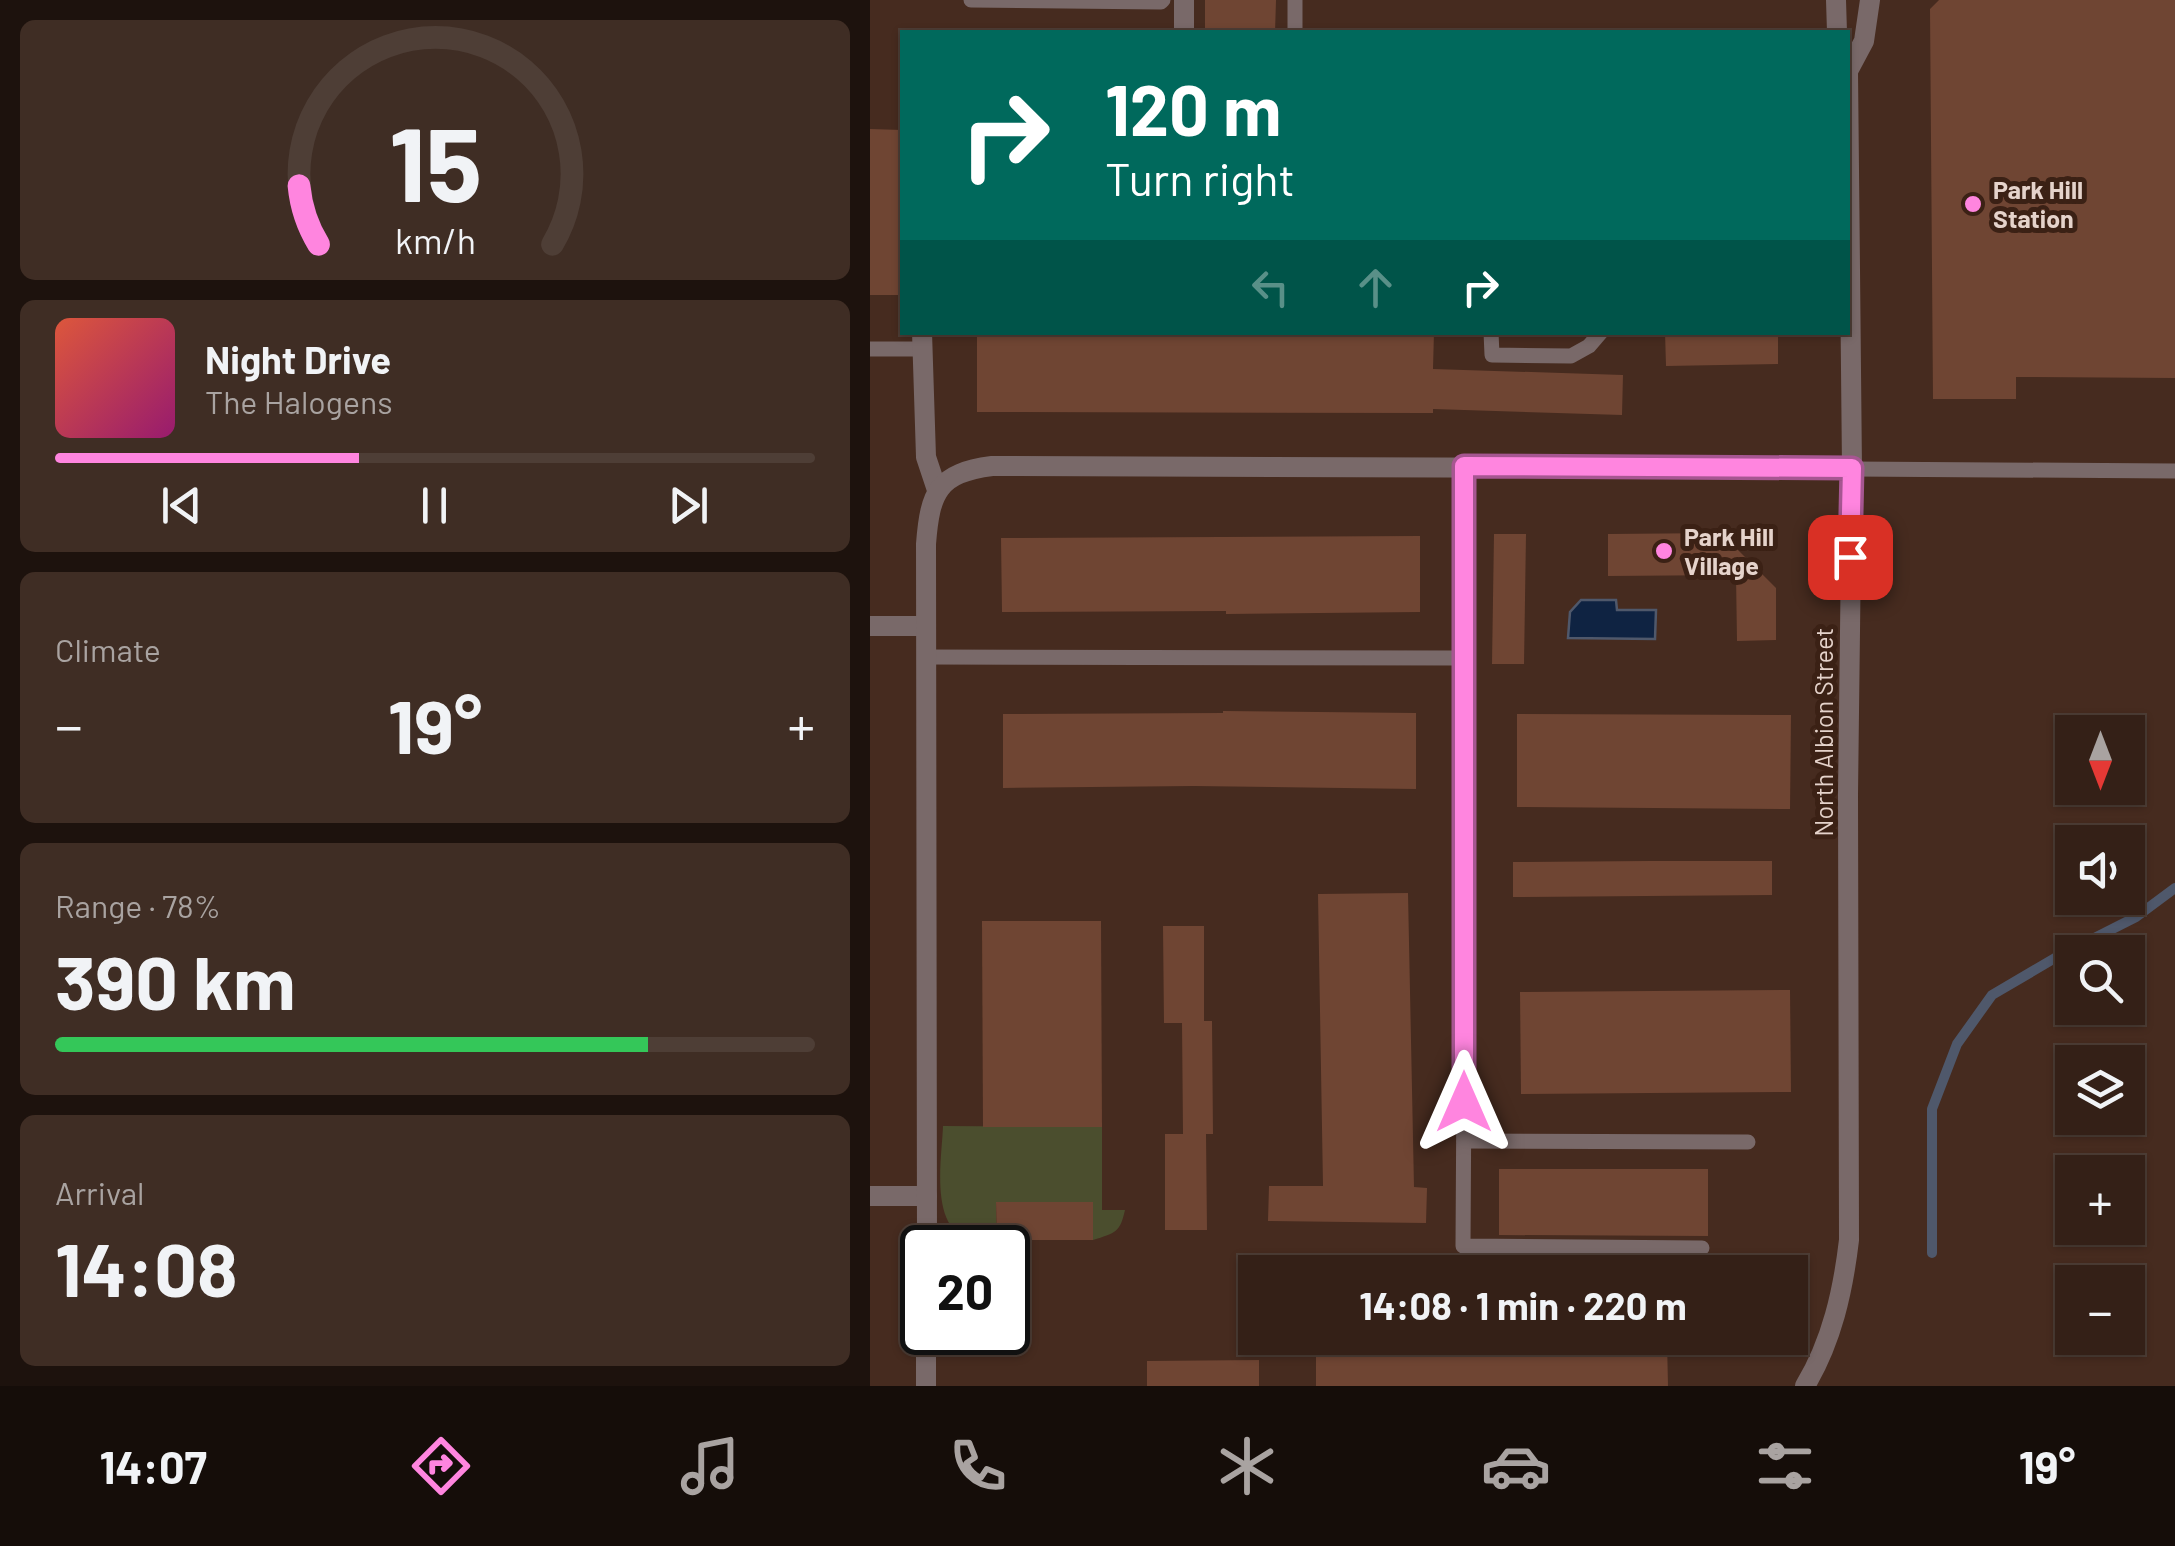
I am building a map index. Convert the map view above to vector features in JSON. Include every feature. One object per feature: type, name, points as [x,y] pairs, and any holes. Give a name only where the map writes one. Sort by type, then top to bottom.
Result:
[{"type":"street","points":[[1184,0],[1184,30]]},
{"type":"street","points":[[1836,0],[1837,30]]},
{"type":"street","points":[[1850,67],[1864,42],[1870,0]]},
{"type":"street","name":"North Albion Street","points":[[1805,1386],[1828,1339],[1844,1280],[1849,1240],[1850,270]]},
{"type":"street","points":[[923,341],[924,444],[937,490]]},
{"type":"street","points":[[927,1225],[928,525],[937,490],[948,479],[960,472],[992,466],[1852,468]]},
{"type":"street","points":[[870,626],[926,626]]},
{"type":"street","points":[[870,1196],[927,1196]]},
{"type":"street","points":[[926,1355],[926,1386]]},
{"type":"lane","points":[[971,0],[1163,0]]},
{"type":"lane","points":[[1295,0],[1295,30]]},
{"type":"lane","points":[[1492,335],[1492,354],[1572,356],[1598,335]]},
{"type":"lane","points":[[870,349],[923,341]]},
{"type":"lane","points":[[1464,466],[1463,1246],[1702,1248]]},
{"type":"lane","points":[[1852,468],[2175,472]]},
{"type":"lane","points":[[926,657],[1463,658]]},
{"type":"lane","points":[[1464,1140],[1748,1142]]},
{"type":"green space","points":[[943,1126],[1102,1127],[1102,1210],[1125,1210],[1118,1228],[1093,1240],[1093,1202],[996,1203],[997,1225],[951,1225],[943,1209]]},
{"type":"water","points":[[1581,600],[1616,600],[1617,610],[1656,610],[1655,639],[1568,638],[1570,612]]},
{"type":"building","points":[[1205,0],[1276,0],[1275,30],[1205,30]]},
{"type":"building","points":[[1939,0],[2175,0],[2175,378],[2016,377],[2016,399],[1933,399],[1930,9]]},
{"type":"building","points":[[870,129],[900,130],[900,295],[870,295]]},
{"type":"building","points":[[977,335],[1434,335],[1433,369],[1623,375],[1622,415],[1433,409],[1433,413],[977,412]]},
{"type":"building","points":[[1665,335],[1778,335],[1778,364],[1666,366]]},
{"type":"building","points":[[1721,533],[1776,588],[1776,640],[1737,641],[1736,575],[1608,576],[1608,534]]},
{"type":"building","points":[[1494,534],[1526,534],[1524,664],[1492,664]]},
{"type":"building","points":[[1420,536],[1420,612],[1002,612],[1001,538]]},
{"type":"building","points":[[1416,713],[1416,789],[1003,788],[1003,714]]},
{"type":"building","points":[[1517,714],[1791,715],[1790,809],[1517,807]]},
{"type":"building","points":[[1772,861],[1772,895],[1513,897],[1513,862]]},
{"type":"building","points":[[1408,893],[1414,1187],[1427,1188],[1426,1223],[1268,1221],[1269,1186],[1323,1186],[1318,894]]},
{"type":"building","points":[[982,921],[1101,921],[1102,1127],[983,1127]]},
{"type":"building","points":[[1163,926],[1204,926],[1204,1021],[1212,1021],[1213,1134],[1206,1134],[1207,1230],[1165,1230],[1165,1134],[1183,1134],[1182,1023],[1164,1023]]},
{"type":"building","points":[[1790,990],[1791,1092],[1521,1094],[1520,992]]},
{"type":"building","points":[[1499,1169],[1708,1169],[1708,1236],[1499,1235]]},
{"type":"building","points":[[996,1202],[1093,1202],[1093,1240],[1030,1240],[1030,1225],[997,1225]]},
{"type":"building","points":[[1316,1355],[1667,1355],[1668,1386],[1316,1386]]},
{"type":"building","points":[[1259,1360],[1259,1386],[1147,1386],[1147,1361]]},
{"type":"waterway","points":[[1932,1253],[1932,1109],[1957,1044],[1992,995],[2136,917],[2175,888]]},
{"type":"place","name":"Park Hill Station","points":[[1973,204]]},
{"type":"place","name":"Park Hill Village","points":[[1664,551]]},
{"type":"route","points":[[1464,1102],[1464,466],[1852,468],[1850,557]]}]
